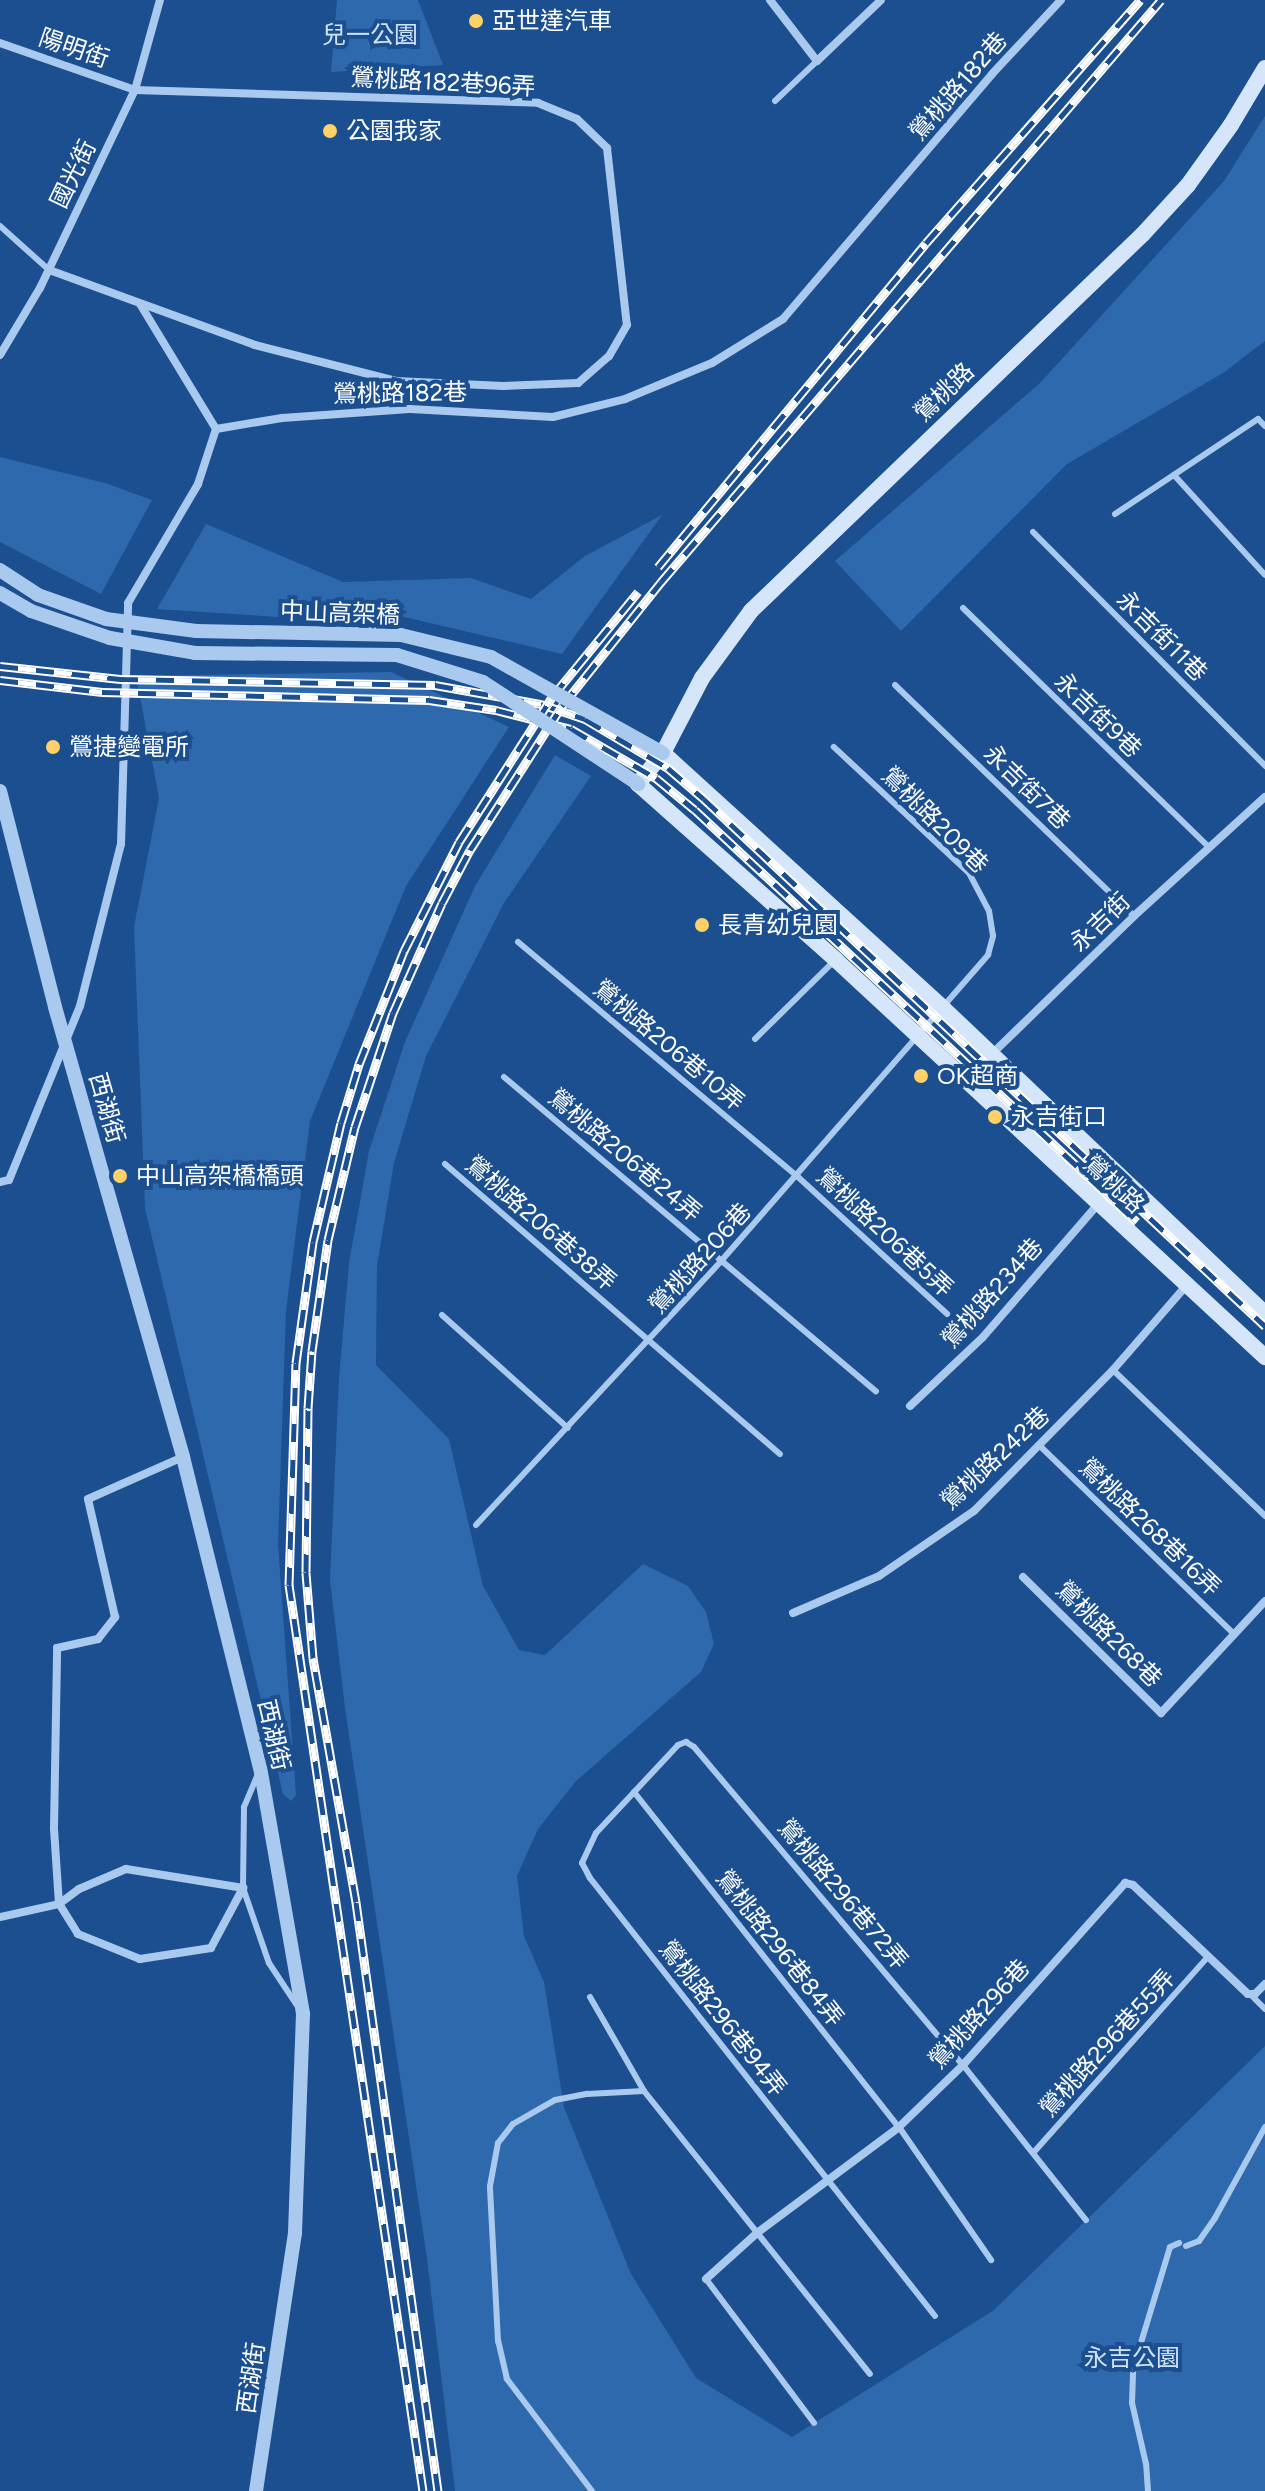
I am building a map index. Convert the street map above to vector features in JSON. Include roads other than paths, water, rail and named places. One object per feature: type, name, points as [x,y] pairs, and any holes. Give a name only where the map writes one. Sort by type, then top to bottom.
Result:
[{"type":"main road","name":"鶯桃路","points":[[1265,68],[1231,125],[1188,185],[1143,234],[751,611],[702,678],[663,753],[638,784],[836,960],[1265,1357]]},
{"type":"main road","name":"鶯桃路","points":[[663,753],[943,1008],[990,1056],[1265,1314]]},
{"type":"street","name":"國光街","points":[[0,355],[49,270],[135,90],[160,0]]},
{"type":"street","points":[[770,0],[817,61],[881,0]]},
{"type":"street","name":"鶯桃路182巷","points":[[216,429],[282,418],[410,409],[553,417],[625,399],[712,363],[783,319],[992,74],[1061,0]]},
{"type":"street","name":"陽明街","points":[[0,43],[135,90]]},
{"type":"street","name":"鶯桃路182巷96弄","points":[[49,270],[255,345],[396,381],[503,386],[578,383],[609,356],[627,325],[607,148],[577,119],[538,103],[135,90]]},
{"type":"street","points":[[0,1182],[9,1180],[66,1042],[87,981],[121,844],[128,603],[198,484],[216,429],[140,303]]},
{"type":"street","name":"中山高架橋","points":[[0,570],[38,595],[106,619],[196,631],[401,635],[491,657],[663,753]]},
{"type":"street","name":"中山高架橋","points":[[0,593],[31,611],[110,638],[195,653],[397,655],[483,682],[638,784]]},
{"type":"street","name":"西湖街","points":[[0,791],[55,1007],[183,1457],[260,1767],[303,2014],[295,2233],[256,2491]]},
{"type":"street","name":"永吉街","points":[[965,1080],[1134,916],[1265,797]]},
{"type":"street","name":"鶯桃路234巷","points":[[910,1406],[983,1337],[1100,1202]]},
{"type":"street","name":"鶯桃路242巷","points":[[793,1613],[879,1576],[974,1511],[1113,1370],[1188,1284]]},
{"type":"street","points":[[0,1917],[59,1904],[79,1889],[126,1869],[243,1888],[211,1948],[140,1959],[78,1934],[59,1904],[54,1828],[57,1648],[98,1639],[115,1617],[88,1499],[183,1457]]},
{"type":"street","name":"鶯桃路268巷","points":[[1023,1577],[1161,1713],[1265,1601]]},
{"type":"street","name":"鶯桃路296巷","points":[[706,2279],[757,2233],[899,2127],[963,2065],[1125,1883],[1133,1885],[1251,1995]]},
{"type":"street","points":[[1251,1995],[1265,1984]]},
{"type":"lane","points":[[775,101],[817,61]]},
{"type":"lane","points":[[0,226],[49,270]]},
{"type":"lane","points":[[1115,514],[1258,419],[1265,426]]},
{"type":"lane","points":[[1174,475],[1265,575]]},
{"type":"lane","name":"永吉街11巷","points":[[1033,532],[1265,766]]},
{"type":"lane","name":"永吉街9巷","points":[[963,608],[1209,847]]},
{"type":"lane","name":"永吉街7巷","points":[[895,685],[1134,916]]},
{"type":"lane","name":"鶯桃路209巷","points":[[834,747],[969,873],[989,911],[993,936],[988,955],[943,1008]]},
{"type":"lane","name":"鶯桃路206巷10弄","points":[[518,942],[797,1176]]},
{"type":"lane","points":[[755,1039],[836,960]]},
{"type":"lane","name":"鶯桃路206巷","points":[[476,1525],[649,1341],[943,1008]]},
{"type":"lane","name":"鶯桃路206巷24弄","points":[[504,1077],[876,1391]]},
{"type":"lane","name":"鶯桃路206巷38弄","points":[[445,1164],[780,1454]]},
{"type":"lane","name":"鶯桃路206巷5弄","points":[[797,1176],[947,1314]]},
{"type":"lane","points":[[442,1315],[568,1428]]},
{"type":"lane","points":[[1113,1370],[1265,1516]]},
{"type":"lane","name":"鶯桃路268巷16弄","points":[[1040,1446],[1234,1634]]},
{"type":"lane","name":"鶯桃路296巷72弄","points":[[634,1792],[678,1745],[686,1742],[694,1747],[963,2065],[1086,2220]]},
{"type":"lane","points":[[260,1767],[244,1807],[243,1888],[269,1963],[303,2014]]},
{"type":"lane","name":"鶯桃路296巷94弄","points":[[634,1792],[596,1833],[584,1853],[582,1863],[590,1878],[935,2316]]},
{"type":"lane","name":"鶯桃路296巷84弄","points":[[634,1792],[899,2127],[991,2260]]},
{"type":"lane","name":"鶯桃路296巷55弄","points":[[1034,2152],[1208,1957]]},
{"type":"lane","points":[[1251,1995],[1265,2009]]},
{"type":"lane","points":[[590,1997],[644,2091],[870,2374]]},
{"type":"lane","points":[[592,2491],[507,2379],[498,2341],[490,2186],[498,2143],[513,2124],[555,2100],[587,2094],[644,2091]]},
{"type":"lane","points":[[1148,2491],[1132,2403],[1133,2369],[1170,2247],[1199,2241],[1265,2127]]},
{"type":"lane","points":[[706,2279],[814,2423]]},
{"type":"railway","points":[[658,567],[926,243],[1140,0]]},
{"type":"railway","points":[[438,2491],[356,1902],[313,1658],[306,1572],[308,1408],[312,1351],[328,1240],[355,1127],[393,1013],[442,903],[470,850],[562,706],[661,582],[1161,0]]},
{"type":"railway","points":[[423,2491],[289,1585],[296,1363],[313,1242],[341,1123],[359,1064],[404,951],[459,842],[552,697],[638,592]]},
{"type":"railway","points":[[0,666],[120,679],[435,685],[541,704],[585,719],[668,768],[704,799],[1265,1326]]},
{"type":"railway","points":[[0,680],[102,692],[429,700],[496,710],[571,729],[656,778],[695,810],[1137,1222]]},
{"type":"place","name":"亞世達汽車","points":[[476,21]]},
{"type":"place","name":"公園我家","points":[[330,131]]},
{"type":"place","name":"鶯捷變電所","points":[[53,747]]},
{"type":"place","name":"長青幼兒園","points":[[702,925]]},
{"type":"place","name":"OK超商","points":[[921,1076]]},
{"type":"place","name":"永吉街口","points":[[995,1117]]},
{"type":"place","name":"中山高架橋橋頭","points":[[120,1176]]},
{"type":"park label","name":"兒一公園","points":[[370,35]]},
{"type":"park label","name":"永吉公園","points":[[1132,2358]]}]
